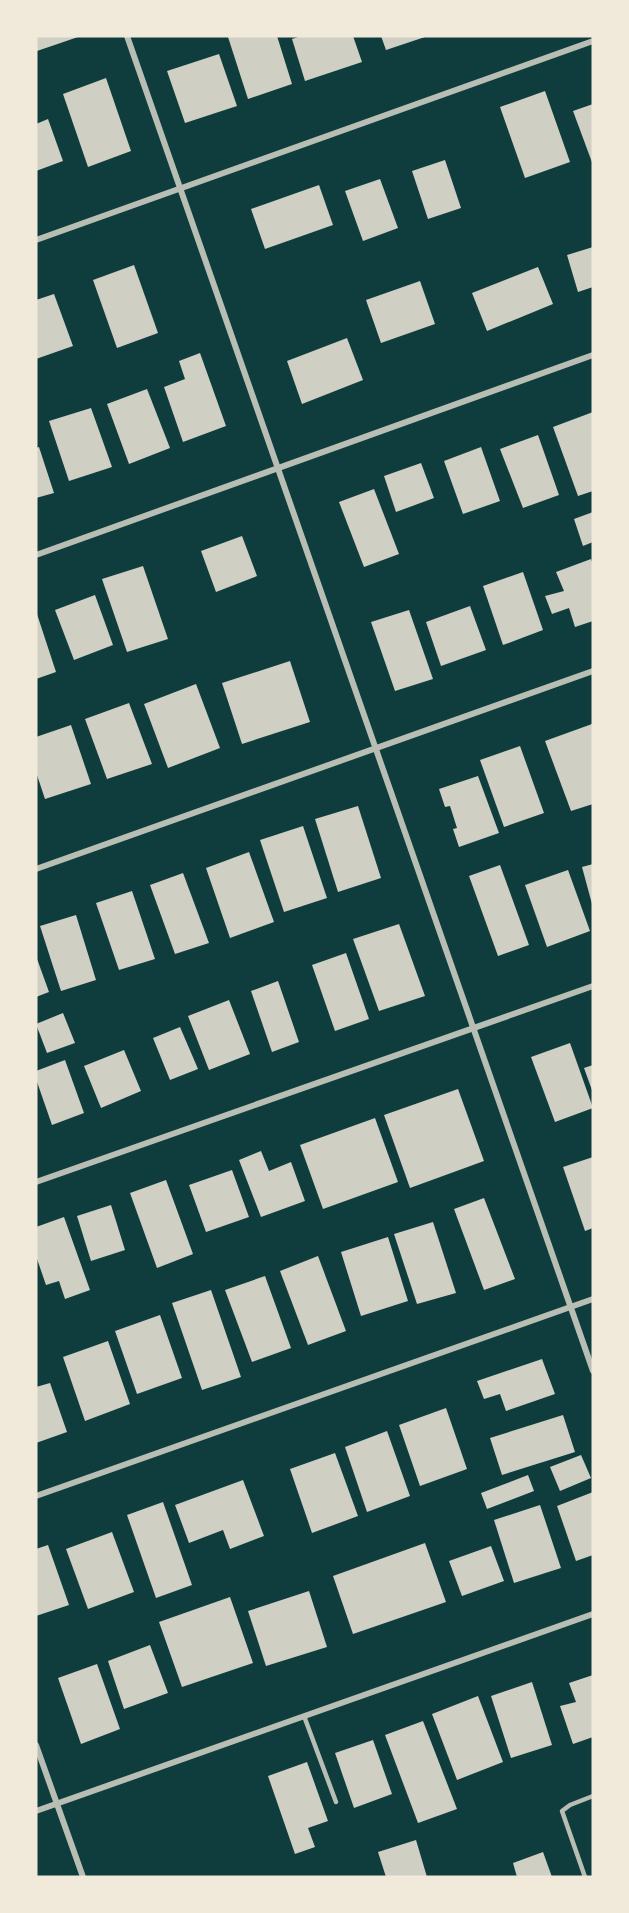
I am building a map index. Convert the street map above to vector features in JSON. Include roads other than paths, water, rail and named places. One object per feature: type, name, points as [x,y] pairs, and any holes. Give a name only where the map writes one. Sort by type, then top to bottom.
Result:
[{"type":"street","points":[[128,36],[593,1371]]},
{"type":"street","points":[[36,240],[593,41]]},
{"type":"street","points":[[36,555],[593,355]]},
{"type":"street","points":[[36,869],[593,671]]},
{"type":"street","points":[[36,1182],[593,986]]},
{"type":"street","points":[[36,1496],[593,1299]]},
{"type":"street","points":[[36,1810],[593,1614]]},
{"type":"street","points":[[36,1745],[83,1877]]},
{"type":"lane","points":[[304,1716],[336,1802]]},
{"type":"lane","points":[[585,1877],[562,1811],[570,1804],[593,1796]]}]
